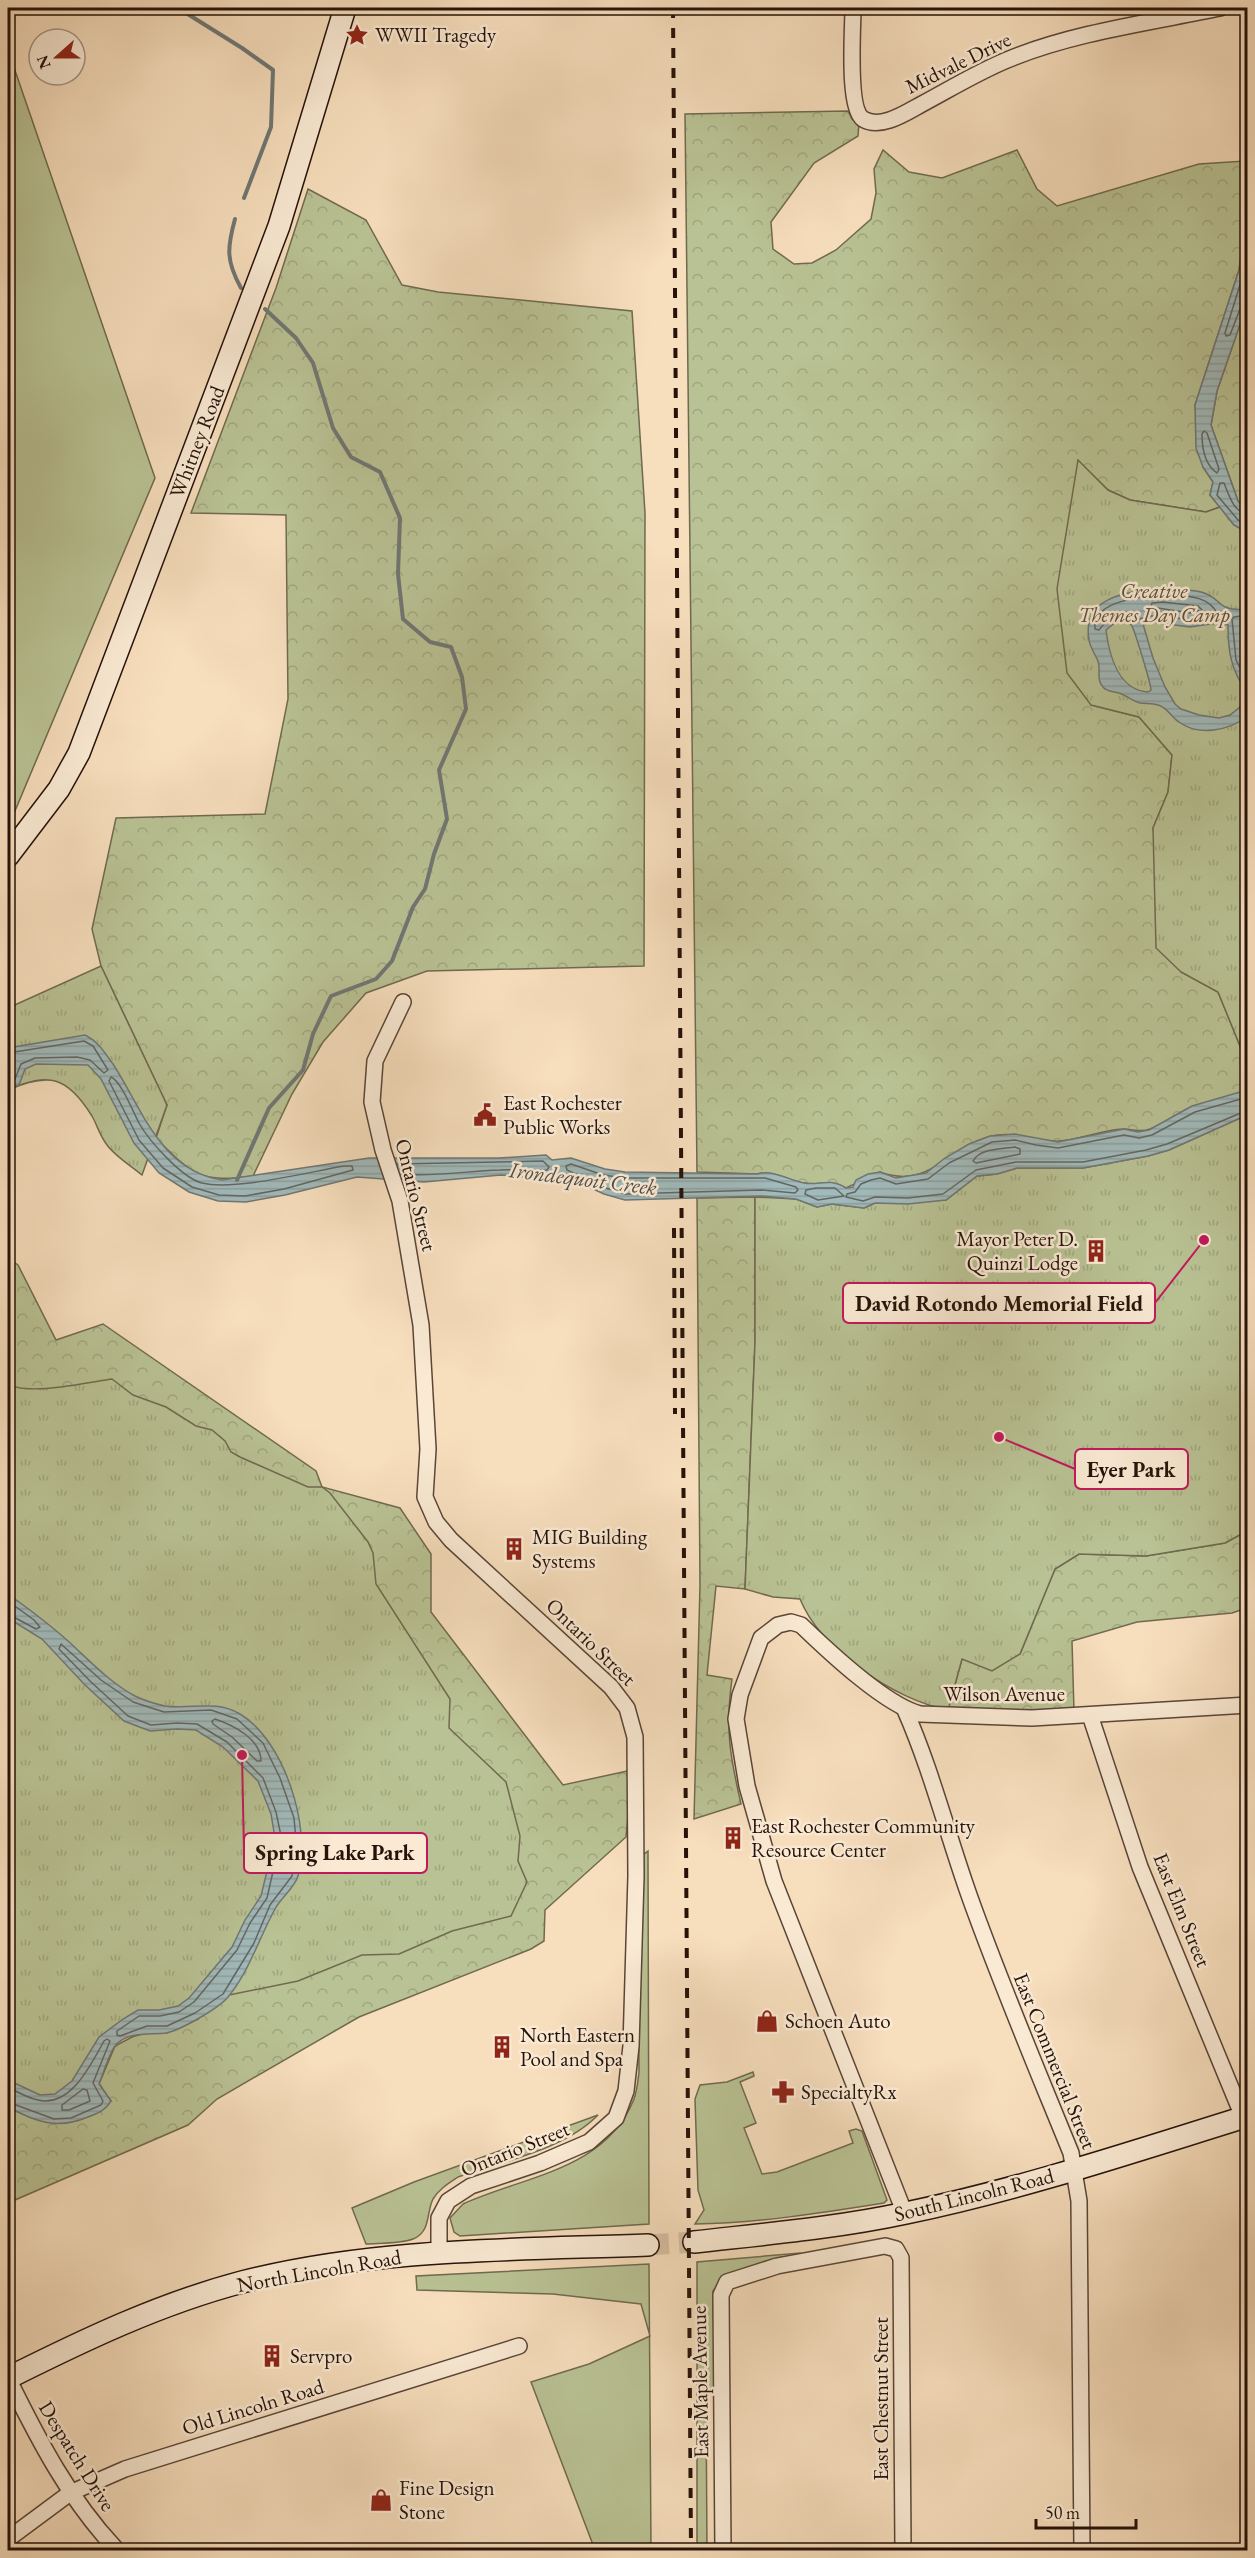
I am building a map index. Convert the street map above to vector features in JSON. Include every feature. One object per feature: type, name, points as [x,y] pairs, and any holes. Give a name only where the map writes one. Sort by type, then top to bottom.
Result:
[{"type":"street","name":"Whitney Road","points":[[8,856],[59,789],[79,753],[279,226],[345,8]]},
{"type":"street","name":"Midvale Drive","points":[[853,8],[854,99],[858,114],[864,120],[882,123],[1008,60],[1034,51],[1111,31],[1220,8]]},
{"type":"street","name":"Ontario Street","points":[[403,1002],[375,1061],[372,1102],[383,1150],[397,1190],[421,1324],[428,1430],[425,1497],[428,1507],[436,1522],[451,1540],[611,1687],[627,1708],[635,1737],[634,1944],[631,2046],[627,2091],[616,2118],[589,2142],[540,2163],[471,2186],[448,2201],[439,2218],[440,2253]]},
{"type":"street","name":"Wilson Avenue","points":[[905,2214],[774,1881],[747,1786],[736,1719],[740,1695],[761,1638],[778,1625],[791,1622],[801,1625],[857,1674],[905,1710],[920,1714],[1032,1718],[1248,1705]]},
{"type":"street","name":"East Commercial Street","points":[[905,1710],[916,1735],[997,1970],[1071,2152],[1075,2169],[1079,2200],[1082,2550]]},
{"type":"street","name":"East Elm Street","points":[[1090,1714],[1140,1867],[1245,2116]]},
{"type":"street","name":"South Lincoln Road","points":[[694,2242],[813,2229],[905,2214],[978,2197],[1245,2116]]},
{"type":"street","name":"North Lincoln Road","points":[[8,2378],[148,2312],[241,2283],[352,2261],[440,2253],[648,2245]]},
{"type":"street","name":"East Maple Avenue","points":[[723,2550],[721,2295],[727,2282],[777,2266],[817,2257],[885,2246],[896,2248]]},
{"type":"street","name":"East Chestnut Street","points":[[896,2248],[901,2258],[903,2550]]},
{"type":"street","name":"Old Lincoln Road","points":[[70,2493],[125,2469],[519,2346]]},
{"type":"street","name":"Despatch Drive","points":[[8,2378],[70,2493],[100,2533],[117,2550]]},
{"type":"street","points":[[8,2539],[70,2493]]},
{"type":"green space","points":[[8,50],[155,478],[12,818],[8,813]]},
{"type":"green space","points":[[848,111],[852,119],[859,123],[858,136],[814,163],[771,222],[773,249],[794,264],[812,263],[836,250],[871,219],[876,193],[874,169],[883,150],[909,172],[942,178],[1017,150],[1037,189],[1057,206],[1199,164],[1245,161],[1243,243],[1239,270],[1195,405],[1203,467],[1213,482],[1210,495],[1220,507],[1206,512],[1130,500],[1108,490],[1078,461],[1091,705],[1139,717],[1172,755],[1168,792],[1153,828],[1181,972],[1218,992],[1247,1063],[1247,1090],[1189,1108],[1147,1130],[1115,1130],[1060,1141],[1016,1135],[988,1137],[960,1150],[925,1172],[912,1176],[897,1176],[880,1172],[846,1188],[830,1183],[809,1184],[769,1173],[697,1172],[685,114]]},
{"type":"green space","points":[[308,189],[366,220],[402,285],[438,292],[632,311],[645,513],[644,966],[427,971],[366,993],[323,1042],[292,1094],[253,1176],[208,1177],[198,1174],[179,1161],[156,1138],[167,1105],[101,966],[92,929],[116,818],[265,814],[288,699],[286,515],[191,513],[276,288]]},
{"type":"green space","points":[[1247,304],[1247,511],[1238,501],[1211,425],[1217,391]]},
{"type":"green space","name":"Creative Themes Day Camp","points":[[1078,460],[1108,490],[1130,500],[1206,512],[1220,507],[1234,525],[1247,532],[1247,1063],[1218,992],[1181,972],[1156,948],[1153,828],[1168,792],[1172,755],[1139,717],[1091,705],[1067,673],[1057,589]]},
{"type":"green space","points":[[101,966],[167,1105],[142,1175],[110,1149],[83,1103],[65,1085],[46,1080],[22,1084],[8,1090],[8,1008]]},
{"type":"green space","points":[[1247,1115],[1247,1531],[1225,1543],[1146,1556],[1079,1554],[1055,1569],[1020,1654],[992,1671],[962,1659],[948,1710],[905,1696],[862,1670],[825,1636],[810,1618],[800,1599],[773,1597],[745,1589],[755,1342],[755,1197],[796,1199],[817,1207],[832,1204],[864,1208],[875,1203],[946,1200],[977,1176],[997,1174],[1017,1168],[1083,1168],[1148,1156],[1169,1150]]},
{"type":"green space","points":[[755,1197],[755,1342],[745,1589],[716,1586],[707,1675],[732,1679],[729,1713],[730,1742],[741,1804],[694,1819],[700,1585],[697,1198]]},
{"type":"green space","points":[[8,1258],[18,1265],[56,1340],[103,1324],[316,1471],[322,1487],[400,1508],[431,1554],[431,1612],[563,1785],[632,1770],[626,1837],[545,1910],[544,1941],[531,1949],[359,2017],[217,2099],[188,2125],[8,2203],[8,2107],[18,2112],[111,2101],[99,2084],[115,2046],[148,2032],[167,2033],[198,2019],[8,1594]]},
{"type":"green space","points":[[112,1379],[133,1395],[166,1407],[196,1426],[212,1430],[225,1441],[231,1452],[240,1457],[308,1487],[322,1487],[330,1493],[368,1542],[373,1553],[376,1584],[450,1699],[449,1728],[506,1782],[520,1836],[518,1861],[527,1882],[511,1916],[452,1931],[399,1954],[362,1955],[298,1981],[224,1996],[133,2020],[68,2112],[8,2091],[8,1383],[27,1389],[42,1389]]},
{"type":"green space","points":[[1247,1531],[1247,1608],[1232,1613],[1137,1622],[1072,1641],[1074,1711],[948,1710],[962,1659],[1020,1654],[1055,1569],[1079,1554],[1146,1556],[1225,1543]]},
{"type":"green space","points":[[648,1851],[649,2224],[460,2236],[454,2232],[450,2218],[463,2204],[561,2168],[584,2156],[604,2141],[621,2123],[634,2099],[639,2072],[638,1878],[643,1855]]},
{"type":"green space","points":[[753,2072],[754,2076],[740,2082],[756,2123],[744,2128],[762,2174],[777,2172],[853,2143],[849,2131],[856,2129],[862,2131],[887,2200],[884,2203],[790,2217],[695,2224],[704,2210],[698,2190],[695,2099],[700,2085],[727,2082]]},
{"type":"green space","points":[[598,2115],[584,2127],[551,2146],[458,2177],[441,2189],[433,2199],[425,2227],[419,2236],[402,2242],[366,2244],[352,2208],[414,2182]]},
{"type":"green space","points":[[800,2253],[800,2256],[723,2278],[713,2291],[715,2392],[706,2393],[707,2550],[697,2550],[697,2262]]},
{"type":"green space","points":[[649,2264],[649,2334],[641,2304],[553,2294],[417,2290],[416,2276]]},
{"type":"green space","points":[[650,2336],[651,2550],[595,2550],[531,2382],[589,2364]]},
{"type":"water","points":[[1247,150],[1247,304],[1217,391],[1211,425],[1238,501],[1247,511],[1247,532],[1234,525],[1210,495],[1213,482],[1203,467],[1196,448],[1195,405],[1239,270],[1243,243],[1244,165]]},
{"type":"water","points":[[1163,588],[1196,591],[1208,595],[1224,607],[1247,609],[1247,717],[1240,722],[1214,730],[1187,727],[1161,706],[1137,702],[1122,694],[1106,690],[1101,684],[1098,661],[1089,640],[1089,625],[1093,613],[1100,605],[1123,594]],"holes":[[[1121,618],[1130,623],[1134,630],[1151,690],[1148,692],[1129,685],[1122,678],[1113,660],[1106,630]],[[1152,622],[1190,627],[1217,623],[1228,625],[1231,660],[1246,691],[1240,707],[1230,715],[1219,718],[1199,715],[1181,709],[1175,704],[1153,658],[1143,624]]]},
{"type":"water","name":"Irondequoit Creek","points":[[85,1035],[104,1051],[144,1118],[168,1151],[183,1164],[201,1174],[222,1180],[369,1158],[499,1158],[546,1155],[552,1160],[571,1158],[605,1169],[625,1172],[769,1173],[804,1183],[829,1182],[846,1188],[853,1187],[856,1180],[868,1174],[880,1172],[896,1178],[926,1173],[945,1158],[969,1144],[990,1136],[1015,1134],[1058,1142],[1124,1129],[1138,1132],[1149,1130],[1192,1106],[1247,1090],[1247,1115],[1169,1150],[1148,1156],[1083,1168],[1017,1168],[997,1174],[977,1176],[946,1200],[908,1204],[875,1203],[864,1208],[832,1204],[817,1207],[796,1199],[761,1196],[625,1200],[604,1194],[561,1174],[526,1177],[501,1175],[424,1182],[357,1177],[246,1202],[218,1201],[189,1192],[159,1173],[134,1143],[101,1079],[88,1065],[36,1064],[25,1069],[19,1085],[8,1087],[8,1048]]},
{"type":"water","points":[[8,1594],[54,1629],[108,1677],[135,1696],[165,1706],[221,1707],[240,1714],[256,1726],[270,1744],[291,1787],[301,1834],[298,1876],[275,1909],[248,1965],[228,1997],[208,2012],[173,2031],[132,2036],[120,2041],[111,2054],[99,2084],[111,2101],[98,2113],[66,2123],[56,2124],[37,2120],[8,2107],[8,2080],[40,2095],[55,2094],[72,2081],[99,2037],[123,2019],[138,2010],[159,2010],[178,2006],[189,1998],[232,1947],[245,1920],[261,1896],[275,1838],[271,1814],[258,1781],[223,1747],[196,1730],[150,1731],[124,1721],[85,1685],[42,1639],[8,1618]]},
{"type":"waterway","points":[[178,8],[273,70],[271,127],[244,198]]},
{"type":"waterway","points":[[235,219],[229,254],[241,288]]},
{"type":"waterway","points":[[237,1180],[269,1108],[303,1070],[313,1034],[331,996],[376,979],[392,961],[413,907],[425,889],[434,854],[447,819],[439,770],[466,709],[462,677],[451,647],[430,642],[403,619],[398,574],[400,518],[380,472],[351,457],[333,428],[313,363],[296,338],[265,309]]},
{"type":"tunnel","points":[[648,2245],[694,2242]]},
{"type":"railway","points":[[673,8],[691,2550]]},
{"type":"railway","points":[[674,1228],[675,1414]]},
{"type":"place","name":"WWII Tragedy","points":[[357,35]]},
{"type":"place","name":"East Rochester Public Works","points":[[485,1115]]},
{"type":"place","name":"David Rotondo Memorial Field","points":[[1204,1240]]},
{"type":"place","name":"Mayor Peter D. Quinzi Lodge","points":[[1096,1251]]},
{"type":"place","name":"Eyer Park","points":[[999,1437]]},
{"type":"place","name":"MIG Building Systems","points":[[514,1549]]},
{"type":"place","name":"Spring Lake Park","points":[[242,1755]]},
{"type":"place","name":"East Rochester Community Resource Center","points":[[733,1838]]},
{"type":"place","name":"Schoen Auto","points":[[767,2021]]},
{"type":"place","name":"North Eastern Pool and Spa","points":[[502,2047]]},
{"type":"place","name":"SpecialtyRx","points":[[783,2092]]},
{"type":"place","name":"Servpro","points":[[272,2356]]},
{"type":"place","name":"Fine Design Stone","points":[[381,2500]]}]
